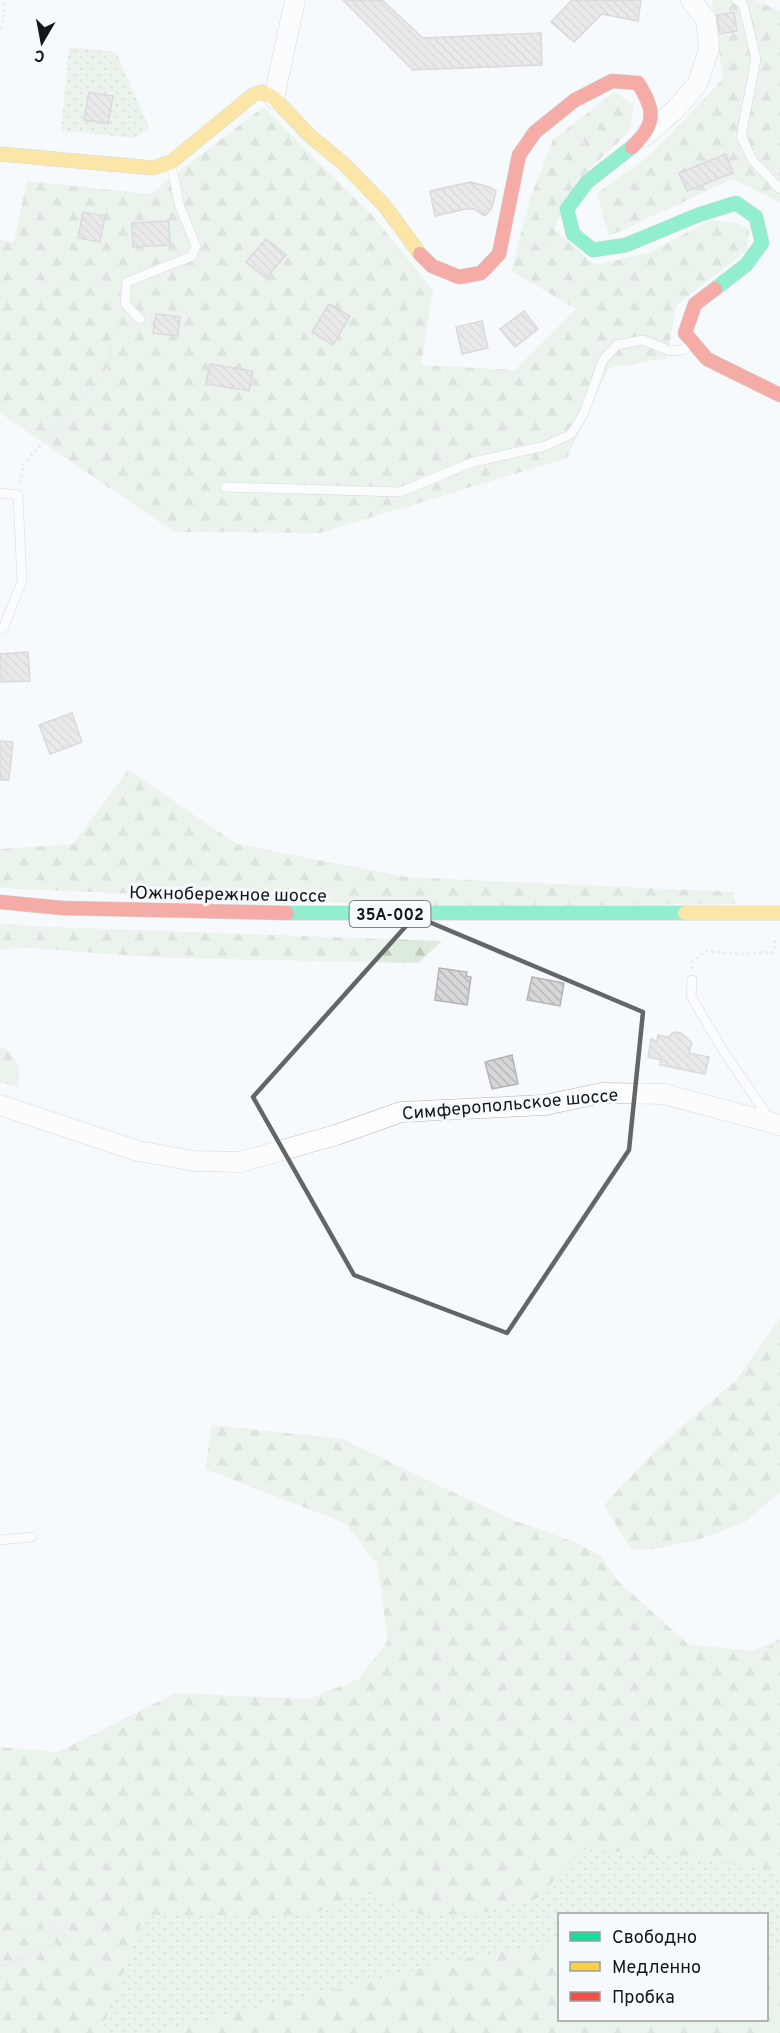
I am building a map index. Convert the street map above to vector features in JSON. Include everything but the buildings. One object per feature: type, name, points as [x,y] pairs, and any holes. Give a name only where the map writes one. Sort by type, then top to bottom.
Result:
[{"type":"main road","points":[[0,154],[153,168],[171,162],[253,95],[262,92],[274,98],[309,135],[344,165],[384,205],[413,246],[432,266],[459,277],[481,273],[499,254],[519,155],[535,132],[575,100],[612,81],[638,83],[648,94],[652,117],[643,138],[585,184],[567,209],[573,234],[593,250],[626,245],[698,215],[736,203],[756,217],[769,243],[746,265],[695,304],[685,333],[708,359],[780,395]]},
{"type":"main road","name":"Южнобережное шоссе","points":[[0,902],[62,908],[329,914],[780,913]]},
{"type":"main road","name":"Южнобережное шоссе","points":[[0,915],[59,921],[551,927]]},
{"type":"street","points":[[274,98],[295,0]]},
{"type":"street","points":[[643,138],[676,109],[699,82],[709,50],[705,19],[690,0]]},
{"type":"street","name":"Симферопольское шоссе","points":[[0,1105],[138,1152],[194,1161],[240,1162],[336,1135],[401,1112],[545,1105],[602,1093],[664,1094],[778,1125]]},
{"type":"lane","points":[[737,0],[743,4],[756,59],[741,136],[753,161],[780,189]]},
{"type":"lane","points":[[140,319],[125,304],[127,282],[192,256],[196,246],[180,207],[171,162]]},
{"type":"lane","points":[[225,487],[400,492],[473,462],[545,446],[571,434],[584,413],[603,360],[617,345],[643,340],[670,351],[684,350],[692,342]]},
{"type":"lane","points":[[0,493],[18,495],[22,581],[0,630]]},
{"type":"lane","points":[[692,980],[690,996],[762,1111],[778,1125]]},
{"type":"lane","points":[[0,1540],[31,1537]]},
{"type":"path","points":[[0,29],[3,21],[4,0]]},
{"type":"path","points":[[559,113],[604,168]]},
{"type":"path","points":[[499,254],[573,234]]},
{"type":"path","points":[[20,485],[22,465],[108,367],[111,342],[125,304]]},
{"type":"path","points":[[692,980],[692,962],[706,951],[741,954],[774,952],[776,936]]},
{"type":"path","points":[[0,1931],[55,1928],[68,1938],[0,1967]]},
{"type":"highlighted area","points":[[415,916],[643,1012],[629,1150],[507,1333],[354,1275],[253,1097]]},
{"type":"green space","points":[[712,0],[755,0],[780,11],[780,203],[733,179],[609,236],[597,193],[648,157],[723,79]]},
{"type":"green space","points":[[69,47],[116,52],[149,127],[135,138],[61,131]]},
{"type":"green space","points":[[614,92],[634,105],[630,131],[578,180],[554,229],[595,265],[648,253],[711,220],[737,223],[749,229],[747,250],[676,306],[667,358],[609,368],[567,458],[320,533],[174,532],[0,413],[0,240],[14,242],[27,181],[150,194],[263,107],[372,215],[433,290],[421,365],[515,370],[576,309],[511,271],[530,199],[553,140]]},
{"type":"green space","points":[[128,770],[237,844],[406,877],[734,892],[735,904],[414,906],[0,888],[0,849],[73,844]]},
{"type":"green space","points":[[0,923],[27,926],[442,941],[418,963],[165,958],[29,948],[0,949]]},
{"type":"green space","points":[[0,1047],[9,1051],[20,1068],[18,1087],[0,1082]]},
{"type":"green space","points":[[780,1318],[780,1492],[745,1522],[700,1539],[655,1549],[631,1549],[604,1505],[660,1445],[735,1381]]},
{"type":"green space","points":[[212,1425],[343,1439],[516,1521],[577,1543],[600,1555],[617,1580],[689,1645],[780,1653],[780,1871],[668,1856],[581,1849],[538,1898],[479,1914],[422,1915],[365,1891],[311,1915],[144,1915],[101,2033],[0,2033],[0,1747],[58,1752],[176,1693],[308,1699],[359,1679],[388,1640],[377,1564],[345,1523],[205,1469]]},
{"type":"green space","points":[[780,1639],[780,2033],[0,2033],[0,1850],[265,1865]]},
{"type":"green space","points":[[558,1945],[558,2021],[768,2021],[768,1951],[780,1953],[780,2033],[156,2033],[461,1959]]},
{"type":"traffic: fast","points":[[632,147],[587,182],[567,209],[573,234],[593,250],[626,245],[698,215],[736,203],[756,217],[762,243],[746,265],[715,289]]},
{"type":"traffic: fast","points":[[287,913],[685,913]]},
{"type":"traffic: slow","points":[[0,154],[153,168],[171,162],[253,95],[262,92],[274,98],[309,135],[344,164],[384,205],[420,254]]},
{"type":"traffic: slow","points":[[685,913],[780,913]]},
{"type":"traffic: jam","points":[[420,254],[432,266],[459,277],[481,273],[499,254],[519,155],[535,132],[575,100],[612,81],[638,83],[648,101],[651,116],[649,124],[632,147]]},
{"type":"traffic: jam","points":[[715,289],[695,304],[685,333],[707,359],[780,395]]},
{"type":"traffic: jam","points":[[0,902],[62,908],[287,913]]}]
